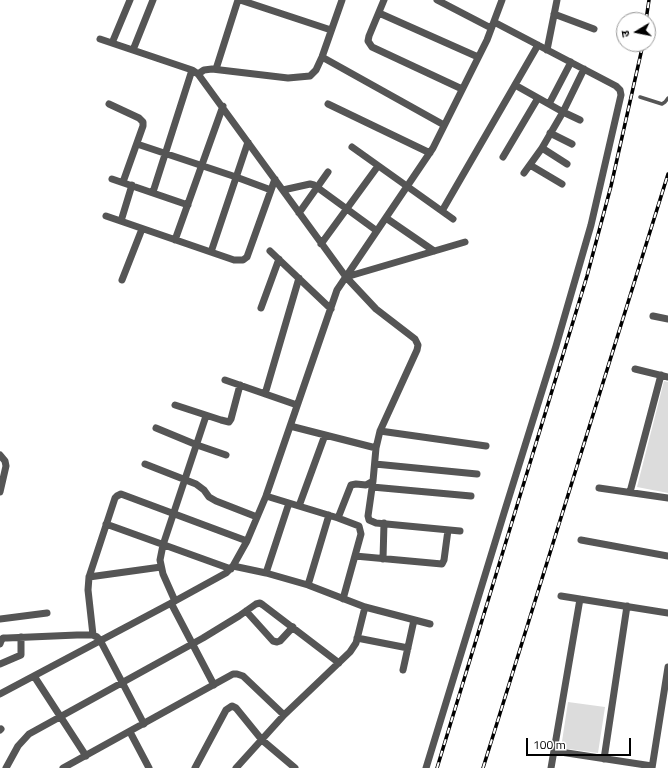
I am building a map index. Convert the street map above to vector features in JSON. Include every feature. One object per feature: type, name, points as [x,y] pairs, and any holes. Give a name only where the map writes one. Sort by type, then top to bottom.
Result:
[{"type":"street","points":[[112,43],[130,0]]},
{"type":"street","points":[[133,50],[153,0]]},
{"type":"street","points":[[216,69],[239,0],[331,30]]},
{"type":"street","points":[[195,72],[216,69],[288,78],[305,77],[313,74],[322,57],[342,0]]},
{"type":"street","points":[[384,0],[369,36],[368,41],[372,47],[462,89]]},
{"type":"street","points":[[426,768],[578,271],[591,225],[621,95],[620,90],[616,86],[571,62],[538,45],[437,0]]},
{"type":"street","points":[[0,694],[173,602],[232,567],[247,541],[266,496],[337,290],[430,153],[478,57],[502,0]]},
{"type":"street","points":[[547,50],[557,0]]},
{"type":"street","points":[[379,13],[478,57]]},
{"type":"street","points":[[554,14],[594,29]]},
{"type":"street","points":[[100,39],[195,72],[223,106],[346,277],[376,309],[416,338],[418,345],[417,350],[380,431],[376,448],[368,516],[369,520],[384,523],[460,531]]},
{"type":"street","points":[[442,211],[538,45]]},
{"type":"street","points":[[322,57],[444,125]]},
{"type":"street","points":[[549,104],[571,62]]},
{"type":"street","points":[[524,173],[542,148],[563,112],[584,69]]},
{"type":"street","points":[[153,192],[165,153],[195,72]]},
{"type":"street","points":[[515,85],[580,120]]},
{"type":"street","points":[[503,157],[538,98]]},
{"type":"street","points":[[109,104],[142,120],[143,126],[123,182]]},
{"type":"street","points":[[328,104],[430,153]]},
{"type":"street","points":[[175,240],[223,106]]},
{"type":"street","points":[[550,133],[572,144]]},
{"type":"street","points":[[211,252],[248,142]]},
{"type":"street","points":[[137,144],[236,176],[271,190]]},
{"type":"street","points":[[352,147],[453,219]]},
{"type":"street","points":[[542,148],[567,164]]},
{"type":"street","points":[[530,165],[562,184]]},
{"type":"street","points":[[322,244],[378,166]]},
{"type":"street","points":[[299,213],[328,172]]},
{"type":"street","points":[[112,179],[188,204]]},
{"type":"street","points":[[106,216],[234,260],[243,260],[246,257],[275,179]]},
{"type":"street","points":[[283,190],[310,184],[317,187],[377,231]]},
{"type":"street","points":[[121,221],[132,185]]},
{"type":"street","points":[[386,218],[434,251]]},
{"type":"street","points":[[122,280],[142,228]]},
{"type":"street","points":[[346,277],[465,242]]},
{"type":"street","points":[[270,251],[331,309]]},
{"type":"street","points":[[261,308],[279,259]]},
{"type":"street","points":[[265,394],[299,278]]},
{"type":"street","points":[[653,316],[668,320]]},
{"type":"street","points":[[630,492],[664,376],[635,369]]},
{"type":"street","points":[[225,380],[297,405]]},
{"type":"street","points":[[175,405],[229,422],[240,385]]},
{"type":"street","points":[[206,416],[175,513],[163,545],[160,567],[173,602],[192,644],[214,685]]},
{"type":"street","points":[[290,426],[376,448]]},
{"type":"street","points":[[156,428],[226,455]]},
{"type":"street","points":[[380,431],[486,446]]},
{"type":"street","points":[[299,506],[325,434]]},
{"type":"street","points":[[0,455],[5,461],[6,466],[0,492]]},
{"type":"street","points":[[145,464],[200,486],[209,497],[216,501],[257,517]]},
{"type":"street","points":[[375,464],[477,474]]},
{"type":"street","points":[[338,518],[351,485],[356,484],[372,484],[471,496]]},
{"type":"street","points":[[599,488],[668,498]]},
{"type":"street","points":[[93,635],[88,577],[115,498],[121,494],[247,541]]},
{"type":"street","points":[[266,496],[329,515],[359,526],[361,534],[343,599]]},
{"type":"street","points":[[266,573],[289,503]]},
{"type":"street","points":[[308,585],[329,515]]},
{"type":"street","points":[[382,559],[384,523]]},
{"type":"street","points":[[106,524],[163,545],[232,567],[266,573],[308,585],[366,607],[430,624]]},
{"type":"street","points":[[354,556],[442,564],[444,560],[448,530]]},
{"type":"street","points":[[581,540],[668,556]]},
{"type":"street","points":[[88,577],[160,567]]},
{"type":"street","points":[[561,596],[668,613]]},
{"type":"street","points":[[551,768],[580,599]]},
{"type":"street","points":[[6,768],[18,746],[25,737],[60,716],[192,644],[239,616],[252,606],[260,603],[339,663]]},
{"type":"street","points":[[604,759],[627,606]]},
{"type":"street","points":[[238,767],[284,716],[350,652],[357,638],[366,607]]},
{"type":"street","points":[[246,611],[273,641],[280,641],[293,627]]},
{"type":"street","points":[[0,619],[48,613]]},
{"type":"street","points":[[403,670],[414,620]]},
{"type":"street","points":[[0,644],[3,638],[93,635],[100,640],[121,683],[144,724]]},
{"type":"street","points":[[0,664],[21,655],[21,637]]},
{"type":"street","points":[[357,638],[408,648]]},
{"type":"street","points":[[554,751],[652,767],[668,667]]},
{"type":"street","points":[[63,768],[233,674],[240,674],[284,716]]},
{"type":"street","points":[[34,676],[86,756]]},
{"type":"street","points":[[195,768],[226,710],[232,706],[236,708],[262,740],[295,768]]},
{"type":"street","points":[[130,732],[149,768]]},
{"type":"lane","points":[[640,97],[662,104],[668,98]]},
{"type":"shaded area","points":[[664,381],[668,382],[668,493],[637,487]]},
{"type":"shaded area","points":[[568,702],[605,707],[598,753],[561,748]]},
{"type":"railway","points":[[647,12],[649,0]]},
{"type":"railway","points":[[437,768],[587,276],[611,186],[641,52]]},
{"type":"railway","points":[[483,768],[668,174]]}]
